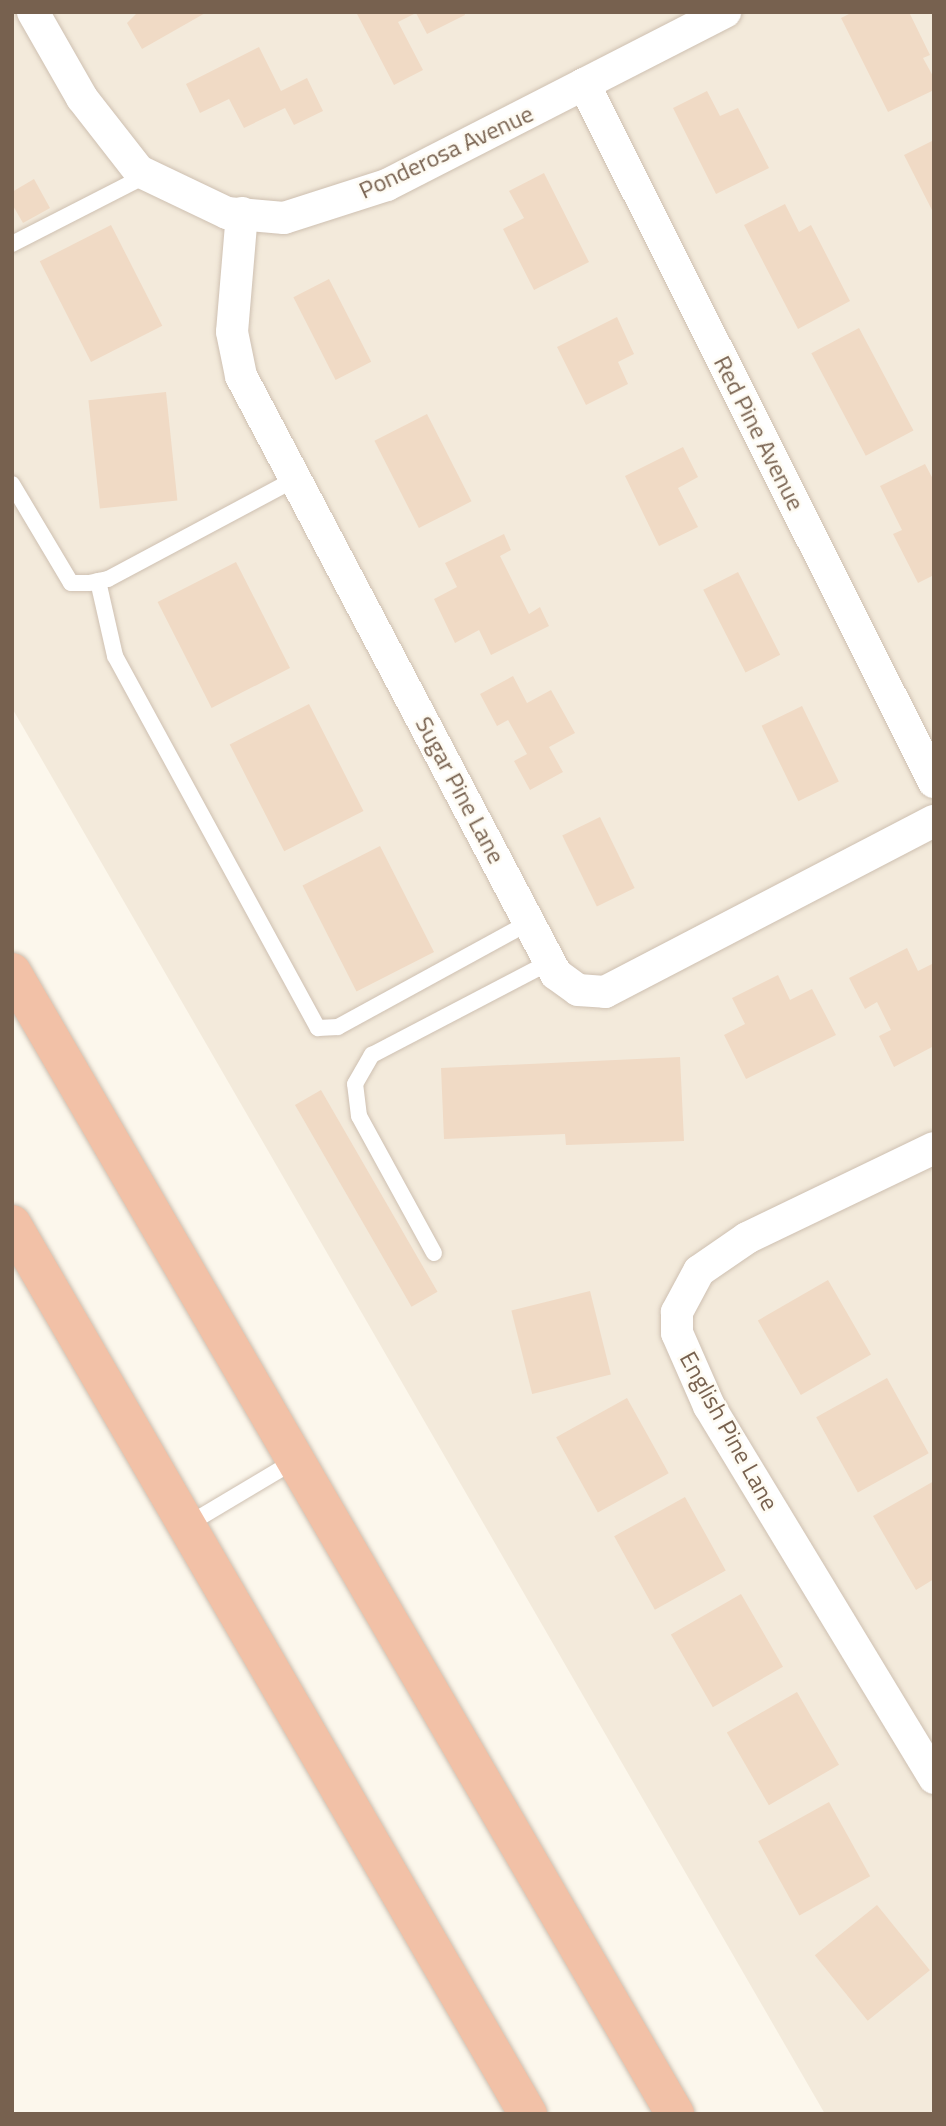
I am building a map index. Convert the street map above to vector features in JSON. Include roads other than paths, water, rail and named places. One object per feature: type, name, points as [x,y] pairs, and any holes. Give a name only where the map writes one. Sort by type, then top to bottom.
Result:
[{"type":"highway","points":[[12,972],[675,2114]]},
{"type":"highway","points":[[12,1224],[528,2114]]},
{"type":"street","name":"Ponderosa Avenue","points":[[33,12],[82,97],[139,171],[227,213],[284,218],[387,185],[725,12]]},
{"type":"street","name":"Red Pine Avenue","points":[[584,84],[934,782]]},
{"type":"street","name":"Sugar Pine Lane","points":[[242,214],[232,332],[235,359],[295,479],[556,974],[578,990],[605,992],[934,821]]},
{"type":"street","name":"English Pine Lane","points":[[934,1148],[747,1238],[699,1271],[677,1312],[677,1333],[709,1406],[934,1777]]},
{"type":"lane","points":[[12,244],[147,175]]},
{"type":"lane","points":[[12,484],[71,583],[98,581],[295,479]]},
{"type":"lane","points":[[98,581],[115,656],[318,1028],[338,1027],[530,922]]},
{"type":"lane","points":[[434,1253],[359,1116],[355,1084],[372,1055],[550,962]]},
{"type":"lane","points":[[187,1525],[296,1460]]}]
